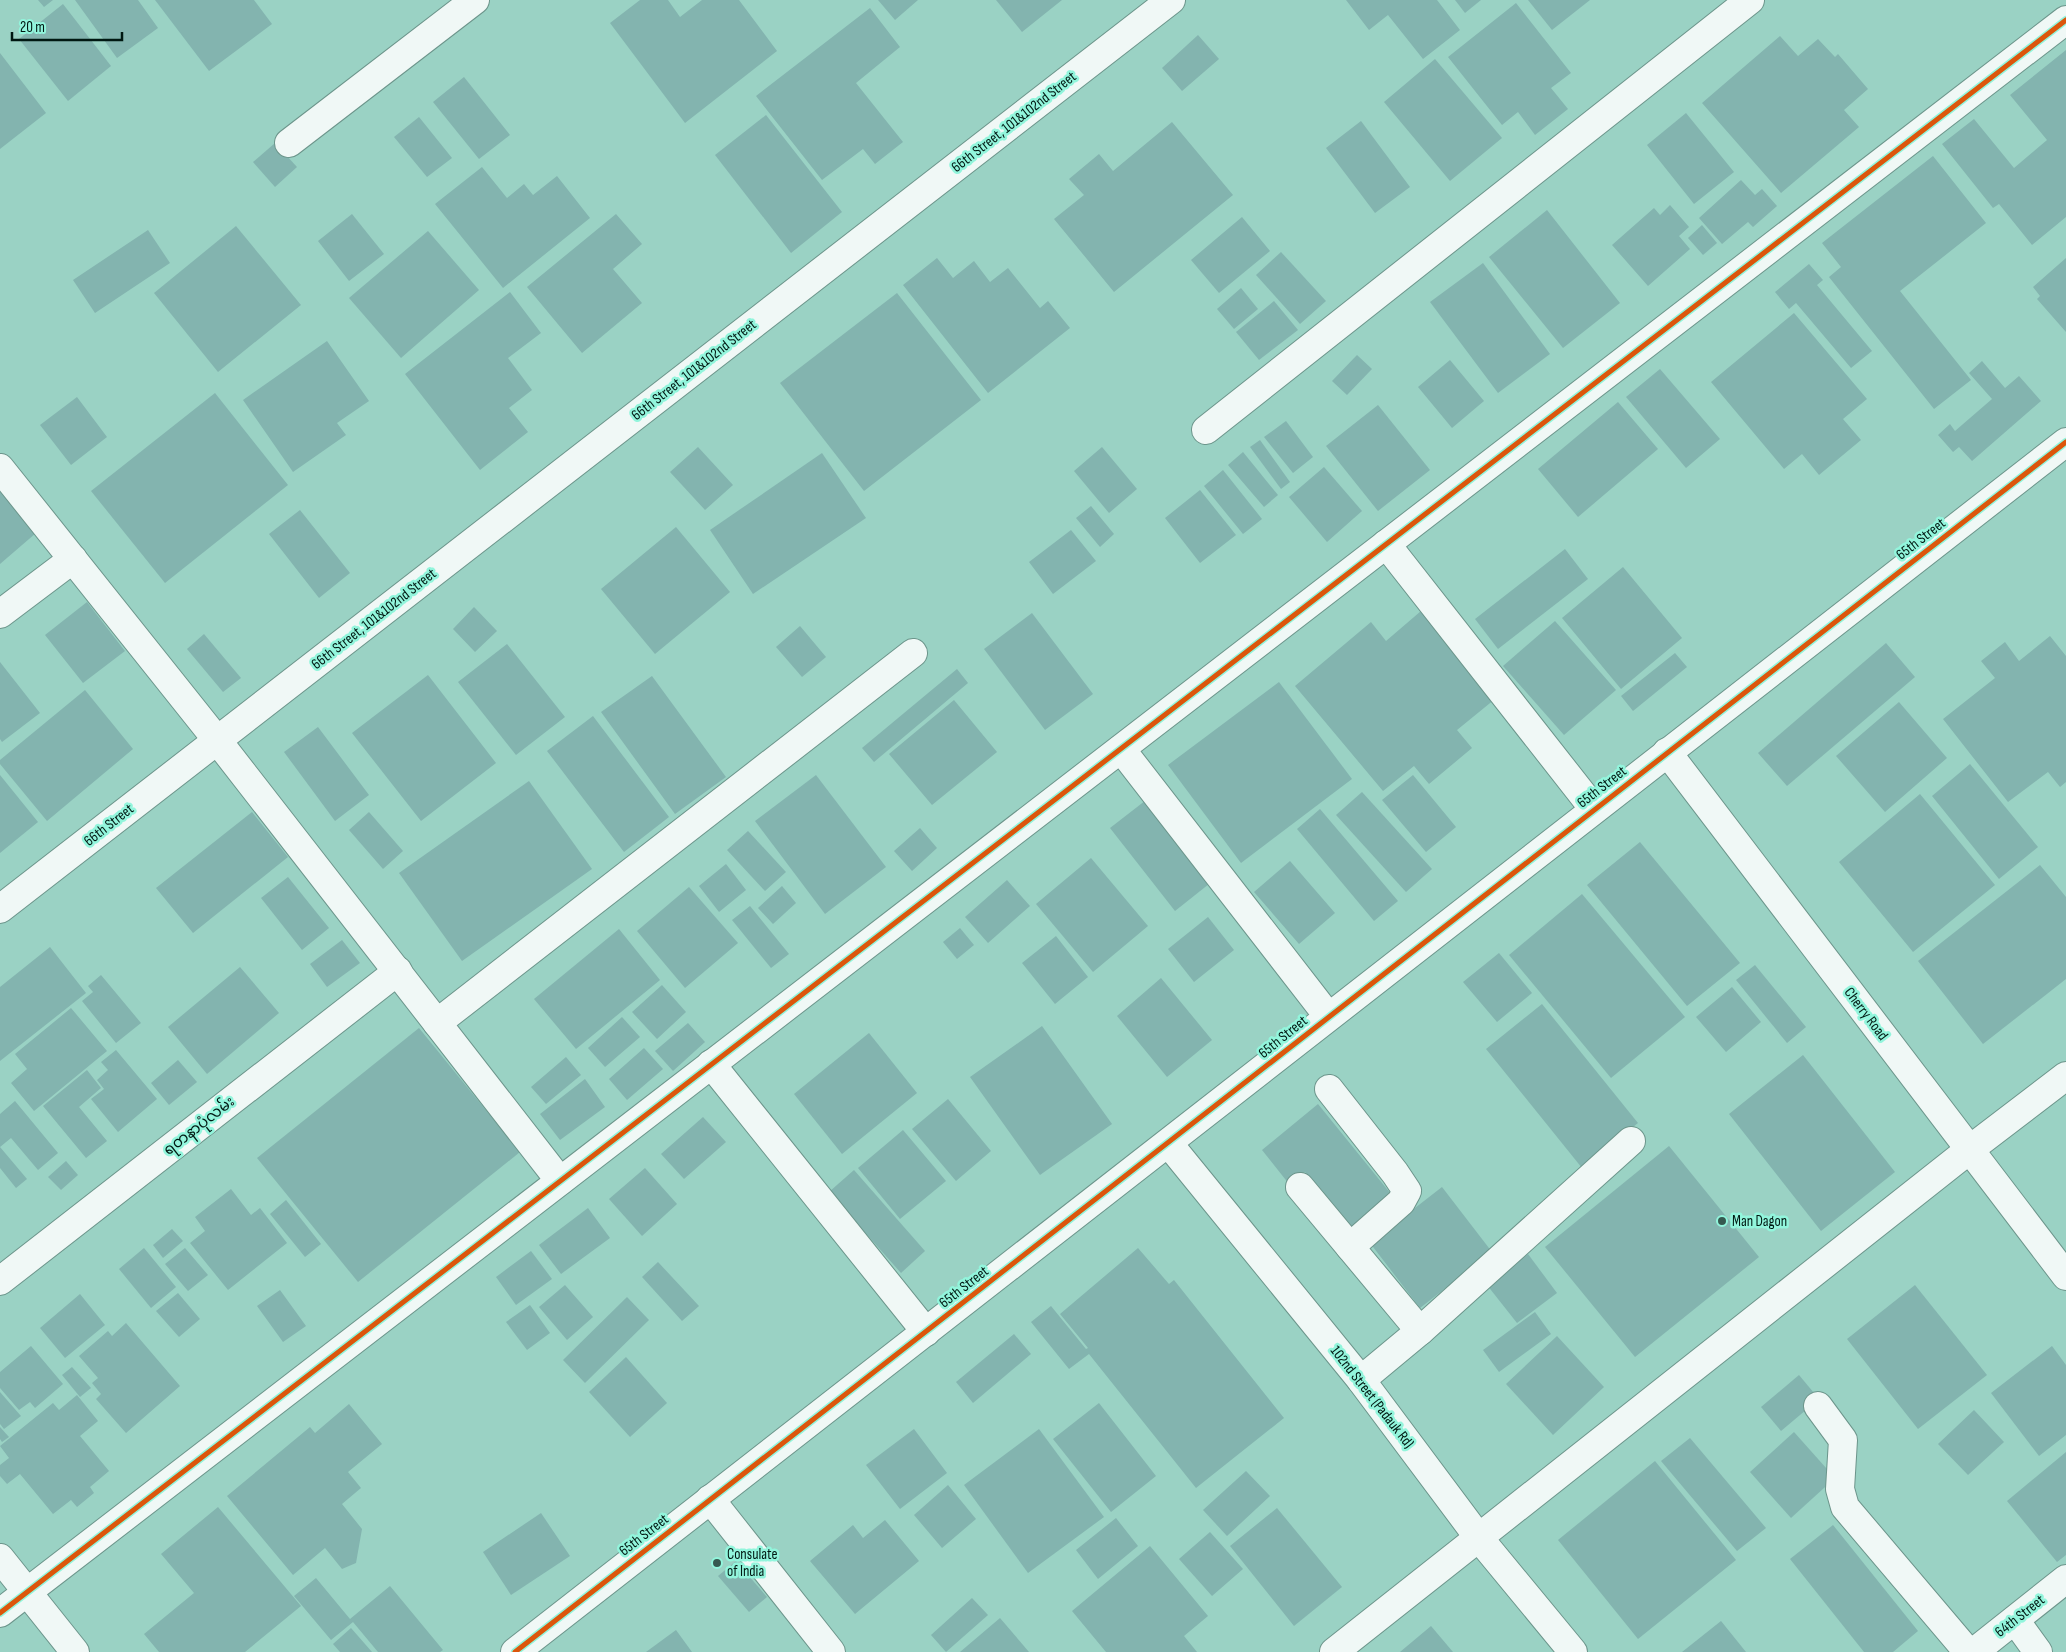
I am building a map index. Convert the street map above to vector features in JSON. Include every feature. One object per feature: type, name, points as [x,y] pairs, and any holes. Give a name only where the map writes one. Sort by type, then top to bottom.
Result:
[{"type":"street","points":[[290,143],[475,0]]},
{"type":"street","name":"66th Street, 101&102nd Street","points":[[217,740],[1171,0]]},
{"type":"street","points":[[1206,430],[1750,0]]},
{"type":"street","points":[[0,1613],[2066,20]]},
{"type":"street","name":"65th Street","points":[[515,1652],[1169,1144],[1328,1016],[2066,442]]},
{"type":"street","points":[[0,468],[217,740],[560,1181]]},
{"type":"street","points":[[1386,544],[1594,809]]},
{"type":"street","points":[[0,614],[73,559]]},
{"type":"street","points":[[437,1023],[913,653]]},
{"type":"street","name":"66th Street","points":[[0,910],[217,740]]},
{"type":"street","points":[[1121,749],[1328,1016]]},
{"type":"street","name":"Cherry Road","points":[[1667,752],[2066,1276]]},
{"type":"street","name":"ရတနာပုံလမ်း","points":[[0,1281],[398,971]]},
{"type":"street","points":[[711,1064],[926,1332]]},
{"type":"street","points":[[1334,1652],[1969,1150],[2066,1076]]},
{"type":"street","points":[[1328,1090],[1395,1173],[1407,1191],[1401,1202],[1350,1248]]},
{"type":"street","points":[[1361,1380],[1420,1331],[1631,1141]]},
{"type":"street","name":"102nd Street (Padauk Rd)","points":[[1169,1144],[1361,1380],[1479,1538],[1573,1652]]},
{"type":"street","points":[[1300,1187],[1420,1331]]},
{"type":"street","points":[[1818,1406],[1840,1434],[1842,1440],[1840,1489],[1845,1507],[1968,1652]]},
{"type":"street","points":[[710,1499],[831,1652]]},
{"type":"street","points":[[0,1558],[75,1652]]},
{"type":"street","name":"64th Street","points":[[1974,1652],[2066,1579]]},
{"type":"street","points":[[2015,1620],[2038,1652]]},
{"type":"building","points":[[38,0],[53,0],[44,7]]},
{"type":"building","points":[[75,0],[138,0],[158,28],[117,58]]},
{"type":"building","points":[[155,0],[254,0],[272,24],[209,71]]},
{"type":"building","points":[[640,0],[668,0],[680,17],[702,0],[739,0],[777,51],[685,123],[610,23]]},
{"type":"building","points":[[878,0],[918,0],[895,20]]},
{"type":"building","points":[[996,0],[1062,0],[1022,32]]},
{"type":"building","points":[[1346,0],[1437,0],[1460,30],[1423,59],[1388,15],[1369,30]]},
{"type":"building","points":[[1455,0],[1481,0],[1465,13]]},
{"type":"building","points":[[1528,0],[1590,0],[1552,30]]},
{"type":"building","points":[[1516,3],[1571,73],[1551,88],[1568,109],[1535,135],[1518,112],[1502,125],[1448,57]]},
{"type":"building","points":[[63,4],[111,66],[68,101],[19,39]]},
{"type":"building","points":[[870,8],[900,47],[856,83],[903,142],[875,164],[863,149],[822,180],[756,96]]},
{"type":"building","points":[[1198,35],[1219,59],[1182,91],[1162,68]]},
{"type":"building","points":[[1780,36],[1798,56],[1818,39],[1835,57],[1838,54],[1868,89],[1844,110],[1859,127],[1781,193],[1702,103]]},
{"type":"building","points":[[2066,50],[2066,217],[2032,245],[1999,204],[1993,208],[1942,144],[1974,119],[2014,168],[2047,140],[2010,95]]},
{"type":"building","points":[[0,53],[46,113],[0,149]]},
{"type":"building","points":[[1435,59],[1502,138],[1450,181],[1384,102]]},
{"type":"building","points":[[464,77],[510,135],[479,159],[433,102]]},
{"type":"building","points":[[1686,113],[1734,172],[1694,204],[1647,145]]},
{"type":"building","points":[[766,115],[842,212],[791,253],[715,155]]},
{"type":"building","points":[[419,117],[452,158],[427,177],[394,137]]},
{"type":"building","points":[[1361,121],[1410,187],[1375,213],[1326,148]]},
{"type":"building","points":[[1172,122],[1233,195],[1114,292],[1054,219],[1084,195],[1069,179],[1099,154],[1113,171]]},
{"type":"building","points":[[275,143],[297,167],[275,187],[253,162]]},
{"type":"building","points":[[1933,156],[1986,223],[1900,291],[1971,380],[1934,409],[1829,277],[1841,267],[1822,243]]},
{"type":"building","points":[[482,167],[507,198],[524,184],[533,195],[557,176],[590,218],[503,288],[435,204]]},
{"type":"building","points":[[1741,180],[1755,195],[1762,189],[1777,206],[1753,227],[1748,222],[1722,244],[1699,218]]},
{"type":"building","points":[[1670,205],[1689,227],[1679,236],[1690,249],[1648,286],[1612,245],[1654,208],[1660,215]]},
{"type":"building","points":[[1547,210],[1620,303],[1563,348],[1489,257]]},
{"type":"building","points":[[352,214],[384,254],[349,281],[318,241]]},
{"type":"building","points":[[616,214],[642,244],[613,269],[642,303],[582,353],[527,287]]},
{"type":"building","points":[[1242,217],[1270,251],[1219,293],[1191,260]]},
{"type":"building","points":[[1702,225],[1717,243],[1703,255],[1688,238]]},
{"type":"building","points":[[236,226],[301,305],[218,372],[154,293]]},
{"type":"building","points":[[148,230],[170,263],[95,313],[73,280]]},
{"type":"building","points":[[428,231],[479,290],[401,358],[349,298]]},
{"type":"building","points":[[1281,252],[1326,301],[1300,324],[1256,275]]},
{"type":"building","points":[[937,258],[953,278],[974,261],[990,282],[1008,268],[1040,308],[1048,301],[1070,328],[988,393],[903,285]]},
{"type":"building","points":[[2066,258],[2066,332],[2037,299],[2040,296],[2033,287]]},
{"type":"building","points":[[1483,263],[1550,354],[1498,393],[1430,302]]},
{"type":"building","points":[[1809,264],[1823,280],[1817,285],[1872,351],[1851,368],[1796,303],[1789,309],[1775,292]]},
{"type":"building","points":[[1241,288],[1258,309],[1234,329],[1217,309]]},
{"type":"building","points":[[510,292],[541,333],[508,358],[532,390],[509,408],[528,432],[480,470],[405,374]]},
{"type":"building","points":[[897,293],[981,400],[864,491],[780,383]]},
{"type":"building","points":[[1274,301],[1298,330],[1259,360],[1236,332]]},
{"type":"building","points":[[1794,313],[1867,399],[1843,419],[1861,440],[1819,475],[1802,454],[1784,469],[1711,382]]},
{"type":"building","points":[[327,341],[369,401],[337,423],[346,435],[293,472],[243,400]]},
{"type":"building","points":[[1357,355],[1372,369],[1347,395],[1332,381]]},
{"type":"building","points":[[1450,360],[1484,401],[1452,428],[1418,387]]},
{"type":"building","points":[[1982,361],[2005,388],[2019,376],[2041,401],[1972,461],[1959,447],[1953,452],[1938,435],[1950,424],[1955,431],[1992,399],[1969,373]]},
{"type":"building","points":[[1660,369],[1720,439],[1686,468],[1626,397]]},
{"type":"building","points":[[215,393],[288,485],[165,583],[91,491]]},
{"type":"building","points":[[77,397],[107,437],[71,465],[40,425]]},
{"type":"building","points":[[1618,402],[1658,449],[1578,517],[1538,469]]},
{"type":"building","points":[[1378,405],[1430,470],[1378,511],[1326,446]]},
{"type":"building","points":[[1286,421],[1313,457],[1293,473],[1264,437]]},
{"type":"building","points":[[1260,440],[1290,482],[1281,489],[1250,447]]},
{"type":"building","points":[[698,447],[733,485],[705,510],[670,472]]},
{"type":"building","points":[[1102,447],[1137,489],[1109,513],[1074,471]]},
{"type":"building","points":[[1243,452],[1278,495],[1264,507],[1228,465]]},
{"type":"building","points":[[822,453],[866,518],[753,594],[710,530]]},
{"type":"building","points":[[1324,467],[1362,511],[1327,542],[1289,497]]},
{"type":"building","points":[[1223,470],[1262,519],[1243,534],[1204,486]]},
{"type":"building","points":[[0,490],[36,533],[0,564]]},
{"type":"building","points":[[1200,490],[1236,535],[1200,563],[1165,518]]},
{"type":"building","points":[[1091,506],[1114,534],[1100,547],[1076,518]]},
{"type":"building","points":[[300,510],[350,573],[319,598],[269,534]]},
{"type":"building","points":[[676,527],[730,592],[655,654],[601,589]]},
{"type":"building","points":[[1071,530],[1096,561],[1053,594],[1029,562]]},
{"type":"building","points":[[1565,549],[1588,579],[1498,649],[1475,619]]},
{"type":"building","points":[[1623,567],[1682,638],[1621,689],[1562,618]]},
{"type":"building","points":[[87,602],[125,651],[83,683],[45,635]]},
{"type":"building","points":[[474,607],[497,631],[475,652],[453,629]]},
{"type":"building","points":[[1421,611],[1495,699],[1457,730],[1472,748],[1429,784],[1414,766],[1383,791],[1295,686],[1371,622],[1386,641]]},
{"type":"building","points":[[1032,613],[1093,694],[1045,730],[984,649]]},
{"type":"building","points":[[1555,621],[1616,690],[1564,735],[1503,666]]},
{"type":"building","points":[[800,626],[826,657],[802,677],[776,647]]},
{"type":"building","points":[[204,634],[241,678],[223,692],[187,649]]},
{"type":"building","points":[[2050,636],[2066,656],[2066,782],[2060,787],[2048,772],[2008,802],[1943,719],[1995,678],[1981,661],[2005,642],[2019,661]]},
{"type":"building","points":[[1886,643],[1915,677],[1787,786],[1758,753]]},
{"type":"building","points":[[507,644],[565,717],[516,755],[458,682]]},
{"type":"building","points":[[1675,653],[1687,667],[1633,711],[1621,696]]},
{"type":"building","points":[[0,662],[40,713],[2,742],[0,739]]},
{"type":"building","points":[[957,669],[968,683],[874,762],[862,748]]},
{"type":"building","points":[[428,675],[496,763],[421,821],[352,733]]},
{"type":"building","points":[[652,676],[726,777],[675,814],[601,712]]},
{"type":"building","points":[[1279,682],[1352,779],[1241,863],[1168,765]]},
{"type":"building","points":[[85,690],[133,749],[47,821],[0,764],[0,760]]},
{"type":"building","points":[[954,700],[997,752],[932,805],[889,754]]},
{"type":"building","points":[[1899,702],[1947,758],[1885,812],[1836,756]]},
{"type":"building","points":[[593,716],[669,817],[624,852],[547,751]]},
{"type":"building","points":[[318,727],[369,795],[335,821],[284,752]]},
{"type":"building","points":[[1970,764],[2038,847],[1999,879],[1932,796]]},
{"type":"building","points":[[0,775],[38,822],[0,853]]},
{"type":"building","points":[[816,775],[886,867],[825,914],[755,821]]},
{"type":"building","points":[[1413,775],[1456,827],[1426,852],[1382,800]]},
{"type":"building","points":[[529,781],[592,869],[462,961],[399,873]]},
{"type":"building","points":[[1362,792],[1432,869],[1406,892],[1336,815]]},
{"type":"building","points":[[1920,794],[1995,885],[1913,952],[1839,862]]},
{"type":"building","points":[[1150,797],[1214,880],[1175,911],[1110,828]]},
{"type":"building","points":[[1320,809],[1398,901],[1374,921],[1297,829]]},
{"type":"building","points":[[252,812],[288,857],[193,933],[156,888]]},
{"type":"building","points":[[369,812],[403,851],[383,869],[349,830]]},
{"type":"building","points":[[920,828],[937,848],[912,871],[894,851]]},
{"type":"building","points":[[748,831],[786,872],[765,891],[727,850]]},
{"type":"building","points":[[1640,842],[1740,963],[1687,1006],[1587,885]]},
{"type":"building","points":[[1091,858],[1148,926],[1093,972],[1036,904]]},
{"type":"building","points":[[1290,861],[1335,913],[1299,944],[1254,892]]},
{"type":"building","points":[[726,864],[746,890],[719,912],[699,886]]},
{"type":"building","points":[[2040,865],[2066,897],[2066,979],[1983,1044],[1918,961]]},
{"type":"building","points":[[288,877],[329,928],[302,950],[261,898]]},
{"type":"building","points":[[1007,880],[1030,906],[988,943],[965,917]]},
{"type":"building","points":[[782,886],[796,903],[773,924],[758,908]]},
{"type":"building","points":[[689,887],[738,943],[685,988],[637,931]]},
{"type":"building","points":[[1582,894],[1685,1017],[1611,1078],[1509,955]]},
{"type":"building","points":[[750,906],[789,954],[771,968],[732,920]]},
{"type":"building","points":[[1208,917],[1234,950],[1194,982],[1168,949]]},
{"type":"building","points":[[960,928],[974,945],[957,959],[943,942]]},
{"type":"building","points":[[619,929],[660,980],[576,1049],[534,999]]},
{"type":"building","points":[[1056,936],[1088,977],[1055,1004],[1022,963]]},
{"type":"building","points":[[342,940],[360,963],[327,987],[310,964]]},
{"type":"building","points":[[50,947],[86,993],[0,1061],[0,987]]},
{"type":"building","points":[[1499,953],[1532,993],[1497,1022],[1463,982]]},
{"type":"building","points":[[1755,965],[1806,1027],[1787,1043],[1736,980]]},
{"type":"building","points":[[240,967],[279,1013],[207,1074],[168,1027]]},
{"type":"building","points":[[101,975],[141,1023],[116,1043],[82,1001],[93,992],[88,986]]},
{"type":"building","points":[[1161,978],[1212,1040],[1167,1077],[1117,1016]]},
{"type":"building","points":[[662,985],[686,1012],[657,1039],[632,1012]]},
{"type":"building","points":[[1732,987],[1761,1022],[1726,1052],[1696,1017]]},
{"type":"building","points":[[1542,1004],[1638,1123],[1582,1168],[1486,1049]]},
{"type":"building","points":[[71,1008],[107,1051],[34,1111],[11,1083],[27,1069],[15,1054]]},
{"type":"building","points":[[622,1017],[640,1037],[605,1067],[588,1048]]},
{"type":"building","points":[[688,1023],[705,1042],[673,1071],[655,1051]]},
{"type":"building","points":[[1042,1026],[1112,1124],[1040,1175],[970,1077]]},
{"type":"building","points":[[419,1028],[520,1152],[358,1282],[257,1158]]},
{"type":"building","points":[[869,1033],[917,1093],[842,1154],[794,1094]]},
{"type":"building","points":[[644,1048],[663,1069],[627,1100],[609,1079]]},
{"type":"building","points":[[116,1050],[157,1099],[118,1132],[91,1099],[104,1089],[97,1080],[108,1070],[101,1062]]},
{"type":"building","points":[[1803,1055],[1895,1172],[1821,1231],[1729,1114]]},
{"type":"building","points":[[566,1057],[581,1075],[546,1104],[531,1087]]},
{"type":"building","points":[[178,1060],[197,1082],[169,1105],[151,1083]]},
{"type":"building","points":[[87,1070],[101,1088],[79,1107],[107,1141],[86,1158],[43,1106]]},
{"type":"building","points":[[585,1079],[605,1107],[560,1140],[540,1114]]},
{"type":"building","points":[[948,1099],[991,1151],[956,1181],[912,1129]]},
{"type":"building","points":[[15,1101],[58,1153],[38,1170],[11,1138],[0,1147],[0,1114]]},
{"type":"building","points":[[1318,1104],[1395,1199],[1354,1232],[1305,1172],[1289,1184],[1262,1150]]},
{"type":"building","points":[[703,1117],[726,1142],[684,1179],[661,1154]]},
{"type":"building","points":[[903,1130],[946,1181],[900,1219],[858,1168]]},
{"type":"building","points":[[1669,1146],[1759,1257],[1635,1357],[1545,1247]]},
{"type":"building","points":[[0,1147],[27,1179],[16,1188],[0,1168]]},
{"type":"building","points":[[66,1161],[78,1175],[61,1190],[48,1177]]},
{"type":"building","points":[[645,1168],[677,1204],[642,1236],[609,1199]]},
{"type":"building","points":[[854,1170],[925,1251],[901,1273],[829,1192]]},
{"type":"building","points":[[1442,1187],[1492,1252],[1420,1308],[1370,1243]]},
{"type":"building","points":[[231,1189],[251,1215],[260,1208],[287,1243],[228,1290],[190,1243],[205,1231],[195,1217]]},
{"type":"building","points":[[286,1200],[321,1244],[305,1257],[270,1214]]},
{"type":"building","points":[[588,1208],[610,1238],[561,1274],[539,1245]]},
{"type":"building","points":[[172,1229],[183,1241],[163,1258],[153,1245]]},
{"type":"building","points":[[144,1248],[176,1287],[151,1308],[119,1269]]},
{"type":"building","points":[[185,1248],[208,1275],[188,1291],[165,1264]]},
{"type":"building","points":[[1138,1248],[1169,1284],[1174,1280],[1284,1418],[1196,1488],[1089,1354],[1069,1369],[1031,1322],[1051,1306],[1086,1349],[1088,1348],[1060,1314]]},
{"type":"building","points":[[531,1251],[552,1279],[516,1305],[496,1277]]},
{"type":"building","points":[[1528,1254],[1557,1293],[1517,1323],[1487,1285]]},
{"type":"building","points":[[658,1262],[699,1306],[682,1321],[642,1277]]},
{"type":"building","points":[[565,1285],[593,1317],[567,1340],[539,1307]]},
{"type":"building","points":[[1915,1285],[1987,1375],[1918,1429],[1847,1339]]},
{"type":"building","points":[[280,1290],[306,1326],[283,1342],[257,1306]]},
{"type":"building","points":[[178,1293],[200,1319],[179,1337],[156,1311]]},
{"type":"building","points":[[80,1294],[105,1325],[65,1358],[40,1328]]},
{"type":"building","points":[[627,1297],[649,1320],[585,1383],[563,1360]]},
{"type":"building","points":[[530,1305],[550,1333],[527,1350],[506,1322]]},
{"type":"building","points":[[1535,1312],[1551,1334],[1499,1372],[1483,1350]]},
{"type":"building","points":[[126,1323],[180,1386],[126,1433],[96,1399],[101,1394],[92,1383],[98,1378],[79,1356],[108,1331],[112,1336]]},
{"type":"building","points":[[1014,1334],[1031,1354],[973,1403],[956,1382]]},
{"type":"building","points":[[1557,1336],[1604,1387],[1553,1435],[1506,1384]]},
{"type":"building","points":[[31,1346],[63,1384],[35,1408],[30,1402],[19,1410],[0,1388],[0,1372]]},
{"type":"building","points":[[2052,1346],[2066,1365],[2066,1435],[2039,1456],[1991,1393]]},
{"type":"building","points":[[626,1357],[667,1403],[630,1437],[589,1392]]},
{"type":"building","points":[[72,1367],[91,1388],[80,1397],[62,1375]]},
{"type":"building","points":[[1799,1375],[1819,1399],[1781,1431],[1761,1407]]},
{"type":"building","points":[[0,1392],[21,1416],[4,1429],[0,1424]]},
{"type":"building","points":[[77,1395],[98,1421],[80,1436],[109,1471],[90,1487],[94,1493],[77,1507],[71,1500],[53,1514],[20,1474],[7,1484],[0,1476],[0,1465],[9,1458],[0,1446],[53,1403],[59,1410]]},
{"type":"building","points":[[1099,1403],[1156,1476],[1111,1512],[1053,1439]]},
{"type":"building","points":[[349,1404],[382,1444],[348,1472],[361,1488],[342,1504],[362,1529],[356,1563],[342,1569],[325,1548],[293,1575],[227,1496],[310,1427],[315,1433]]},
{"type":"building","points":[[1974,1410],[2004,1442],[1968,1475],[1938,1444]]},
{"type":"building","points":[[0,1427],[9,1437],[2,1442],[0,1439]]},
{"type":"building","points":[[914,1429],[947,1473],[900,1509],[866,1465]]},
{"type":"building","points":[[1039,1429],[1104,1517],[1028,1573],[964,1485]]},
{"type":"building","points":[[1794,1432],[1835,1478],[1791,1518],[1750,1472]]},
{"type":"building","points":[[1690,1438],[1766,1528],[1737,1551],[1661,1461]]},
{"type":"building","points":[[2066,1452],[2066,1555],[2057,1562],[2007,1501]]},
{"type":"building","points":[[1655,1461],[1736,1560],[1638,1639],[1558,1540]]},
{"type":"building","points":[[1246,1471],[1270,1496],[1227,1536],[1203,1510]]},
{"type":"building","points":[[948,1485],[976,1519],[942,1548],[914,1515]]},
{"type":"building","points":[[218,1507],[301,1606],[245,1652],[159,1652],[144,1634],[194,1593],[161,1554]]},
{"type":"building","points":[[1277,1508],[1342,1587],[1294,1626],[1230,1546]]},
{"type":"building","points":[[541,1513],[570,1556],[511,1595],[483,1552]]},
{"type":"building","points":[[1116,1518],[1138,1546],[1098,1579],[1076,1550]]},
{"type":"building","points":[[885,1520],[919,1561],[855,1614],[810,1561],[853,1525],[863,1538]]},
{"type":"building","points":[[1833,1525],[1918,1631],[1893,1652],[1864,1652],[1790,1559]]},
{"type":"building","points":[[1210,1532],[1243,1569],[1212,1596],[1179,1559]]},
{"type":"building","points":[[1150,1546],[1208,1616],[1184,1636],[1197,1652],[1106,1652],[1072,1611]]},
{"type":"building","points":[[736,1561],[767,1597],[749,1612],[718,1576]]},
{"type":"building","points":[[316,1578],[350,1619],[390,1586],[443,1650],[440,1652],[378,1652],[353,1622],[331,1640],[294,1596]]},
{"type":"building","points":[[972,1598],[988,1615],[946,1652],[931,1635]]},
{"type":"building","points":[[1000,1618],[1029,1652],[960,1652]]},
{"type":"building","points":[[1721,1621],[1746,1652],[1682,1652]]},
{"type":"building","points":[[1431,1626],[1453,1652],[1400,1652]]},
{"type":"building","points":[[351,1628],[372,1652],[340,1652],[333,1644]]},
{"type":"building","points":[[676,1630],[692,1652],[646,1652]]},
{"type":"cycle path","points":[[0,1613],[2066,20]]},
{"type":"cycle path","points":[[515,1652],[2066,442]]},
{"type":"place","name":"Man Dagon","points":[[1722,1221]]},
{"type":"place","name":"Consulate of India","points":[[717,1563]]}]
